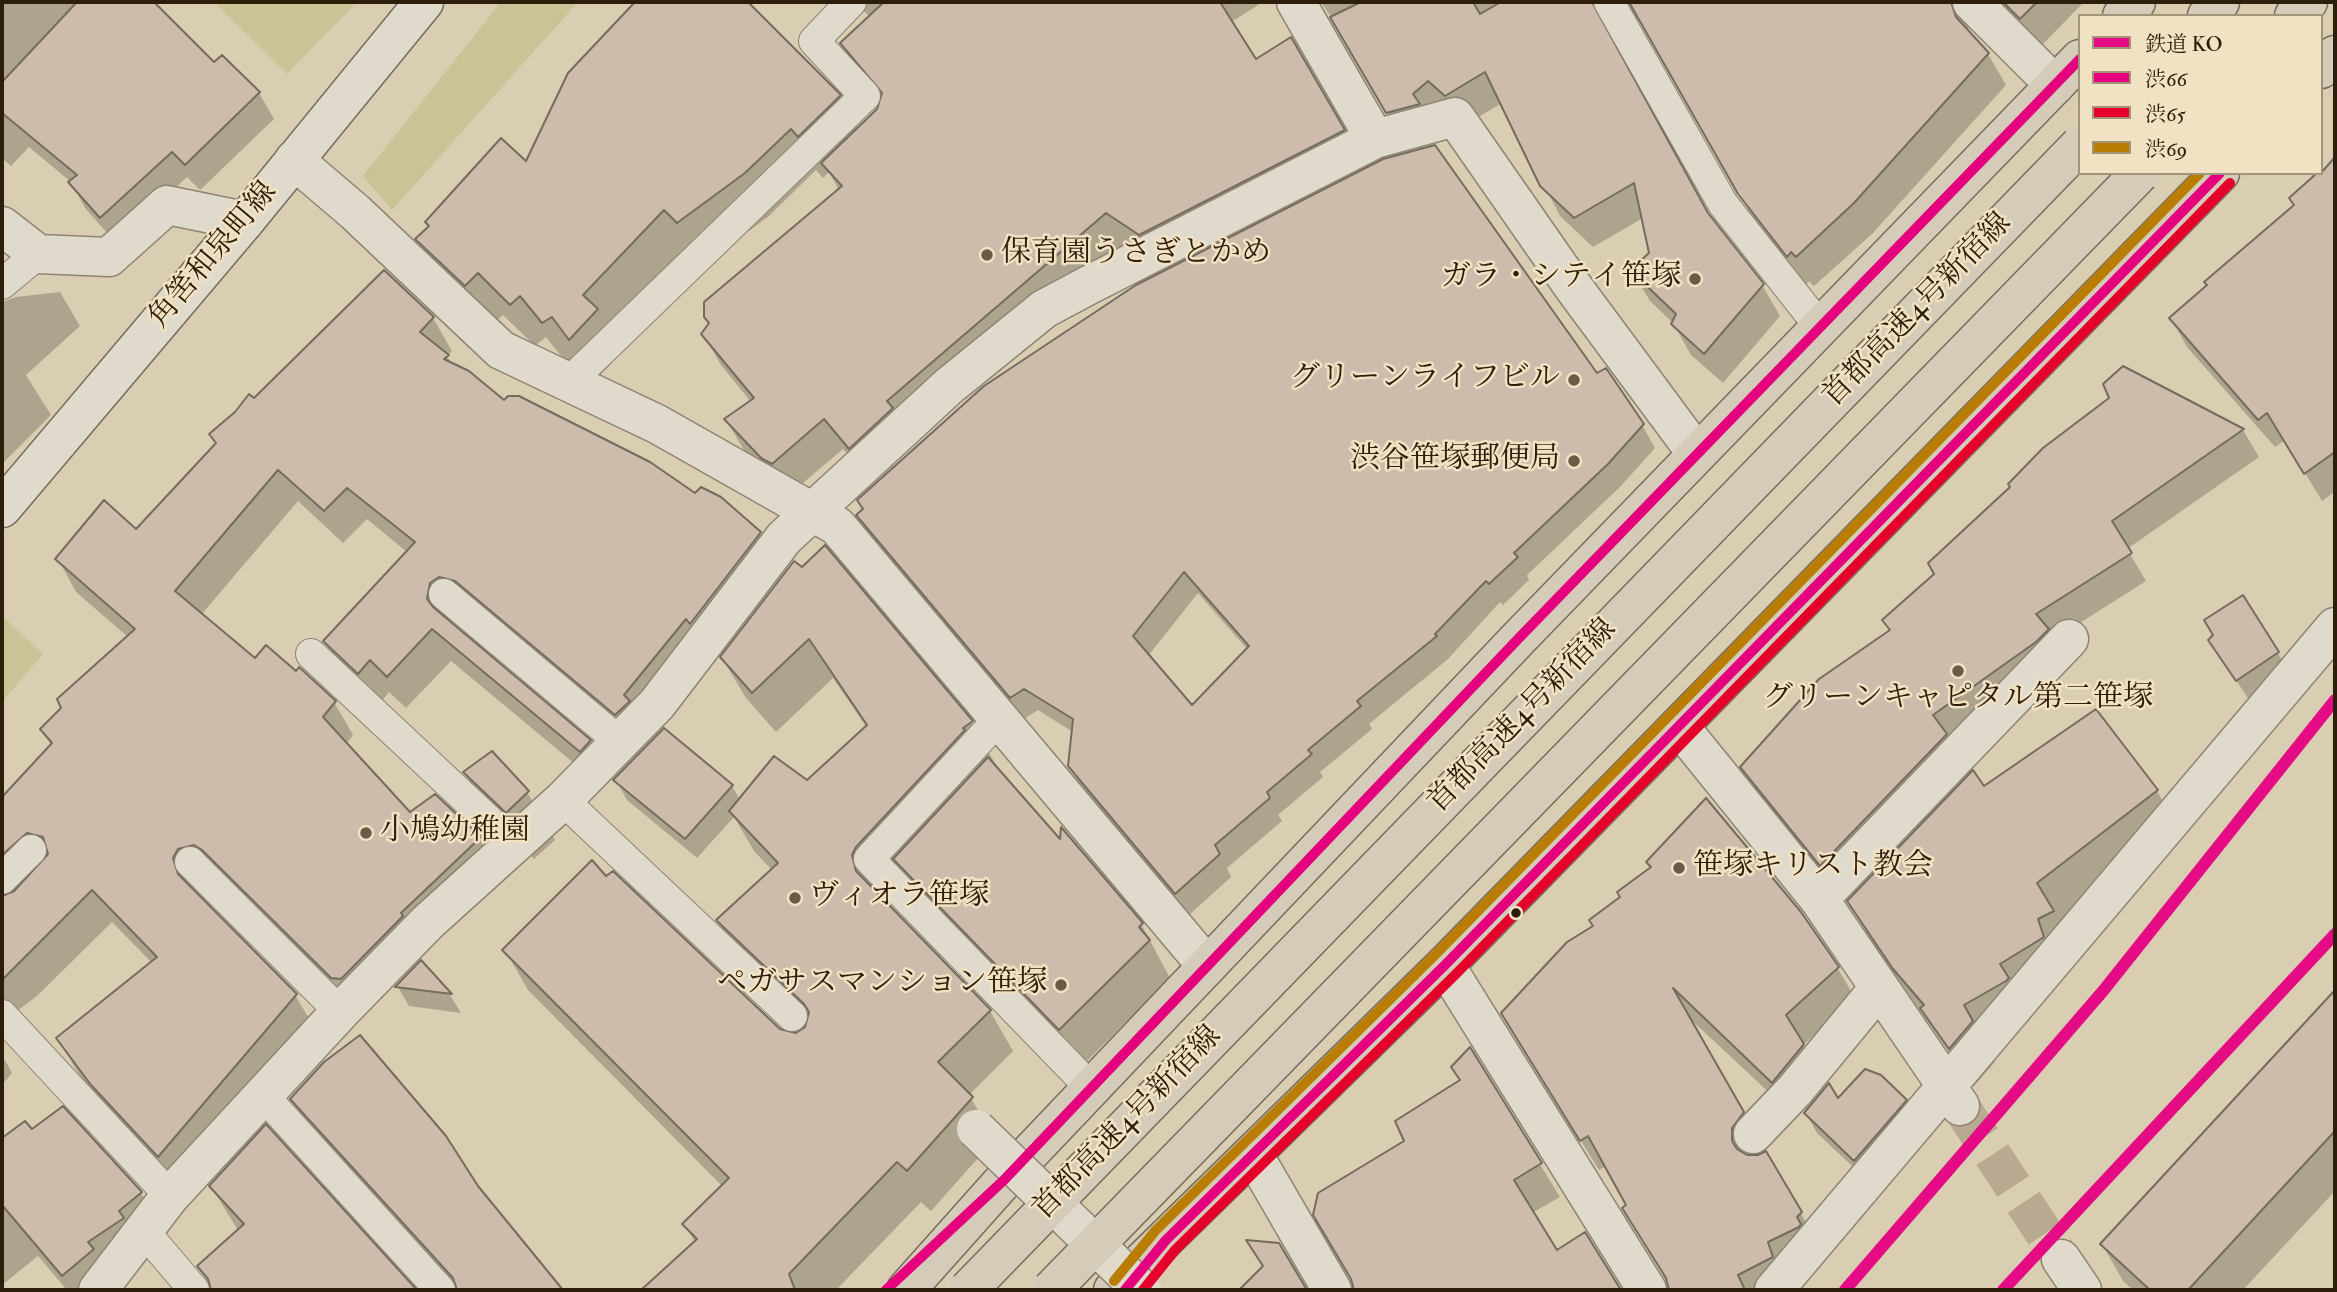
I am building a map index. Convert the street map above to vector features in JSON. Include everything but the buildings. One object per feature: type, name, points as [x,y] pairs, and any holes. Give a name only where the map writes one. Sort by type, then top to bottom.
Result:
[{"type":"highway","points":[[906,1290],[1091,1088],[1697,454],[2067,72]]},
{"type":"highway","name":"首都高速4号新宿線","points":[[968,1290],[2078,147]]},
{"type":"highway","name":"首都高速4号新宿線","points":[[1051,1290],[2138,175]]},
{"type":"highway","points":[[1113,1290],[1445,965],[2218,175]]},
{"type":"highway","points":[[887,1290],[1004,1180]]},
{"type":"highway","points":[[1125,1290],[1166,1240]]},
{"type":"street","name":"角筈和泉町線","points":[[2,508],[245,221],[424,2]]},
{"type":"street","points":[[1972,2],[2067,72]]},
{"type":"street","points":[[1303,4],[1375,139]]},
{"type":"street","points":[[98,1290],[170,1196],[340,1012],[428,922],[563,800],[657,704],[784,538],[949,386],[1044,309],[1375,139],[1455,117],[1574,288],[1697,454]]},
{"type":"street","points":[[293,160],[355,212],[501,350],[657,424],[837,526],[1207,967]]},
{"type":"street","points":[[2,226],[38,254],[109,257],[167,205],[245,221]]},
{"type":"street","points":[[1774,1290],[1954,1098],[2335,627]]},
{"type":"street","points":[[1819,899],[2069,639]]},
{"type":"street","points":[[1679,726],[1819,899],[1954,1098]]},
{"type":"street","points":[[1445,965],[1647,1290]]},
{"type":"street","points":[[1753,1134],[1795,1090],[1880,988]]},
{"type":"street","points":[[976,1129],[1142,1290]]},
{"type":"street","points":[[1253,1154],[1332,1290]]},
{"type":"street","points":[[2061,1259],[2082,1290]]},
{"type":"lane","points":[[569,382],[865,96],[814,41],[851,2]]},
{"type":"lane","points":[[1609,2],[1723,204],[1820,327]]},
{"type":"lane","points":[[2,284],[38,254]]},
{"type":"lane","points":[[444,594],[620,742]]},
{"type":"lane","points":[[310,654],[516,845]]},
{"type":"lane","points":[[998,720],[869,859],[1091,1088]]},
{"type":"lane","points":[[563,800],[792,1016]]},
{"type":"lane","points":[[2,879],[31,850]]},
{"type":"lane","points":[[190,862],[340,1012]]},
{"type":"lane","points":[[2,1015],[170,1196]]},
{"type":"lane","points":[[263,1095],[440,1290]]},
{"type":"lane","points":[[143,1230],[194,1290]]},
{"type":"shaded area","points":[[214,2],[357,2],[287,74]]},
{"type":"shaded area","points":[[501,2],[578,2],[392,210],[363,176]]},
{"type":"shaded area","points":[[2,616],[43,654],[2,702]]},
{"type":"tunnel","points":[[1961,1107],[2061,1259]]},
{"type":"rail line","name":"KO","points":[[1845,1290],[2103,991],[2335,700]]},
{"type":"rail line","name":"KO","points":[[2003,1290],[2335,934]]},
{"type":"transit line","name":"渋66","points":[[886,1290],[1004,1180],[1519,638],[2078,61]]},
{"type":"transit line","name":"渋69","points":[[1114,1281],[1156,1230],[1435,955],[2198,175]]},
{"type":"transit line","name":"渋66","points":[[1125,1290],[1166,1240],[1445,965],[2218,175]]},
{"type":"transit line","name":"渋65","points":[[1143,1290],[1176,1249],[1455,975],[2230,183]]},
{"type":"place","name":"保育園うさぎとかめ","points":[[987,255]]},
{"type":"place","name":"ガラ・シテイ笹塚","points":[[1695,279]]},
{"type":"place","name":"グリーンライフビル","points":[[1574,380]]},
{"type":"place","name":"渋谷笹塚郵便局","points":[[1574,461]]},
{"type":"place","name":"グリーンキャピタル第二笹塚","points":[[1958,671]]},
{"type":"place","name":"小鳩幼稚園","points":[[366,833]]},
{"type":"place","name":"笹塚キリスト教会","points":[[1679,868]]},
{"type":"place","name":"ヴィオラ笹塚","points":[[795,898]]},
{"type":"place","name":"ペガサスマンション笹塚","points":[[1061,985]]}]
